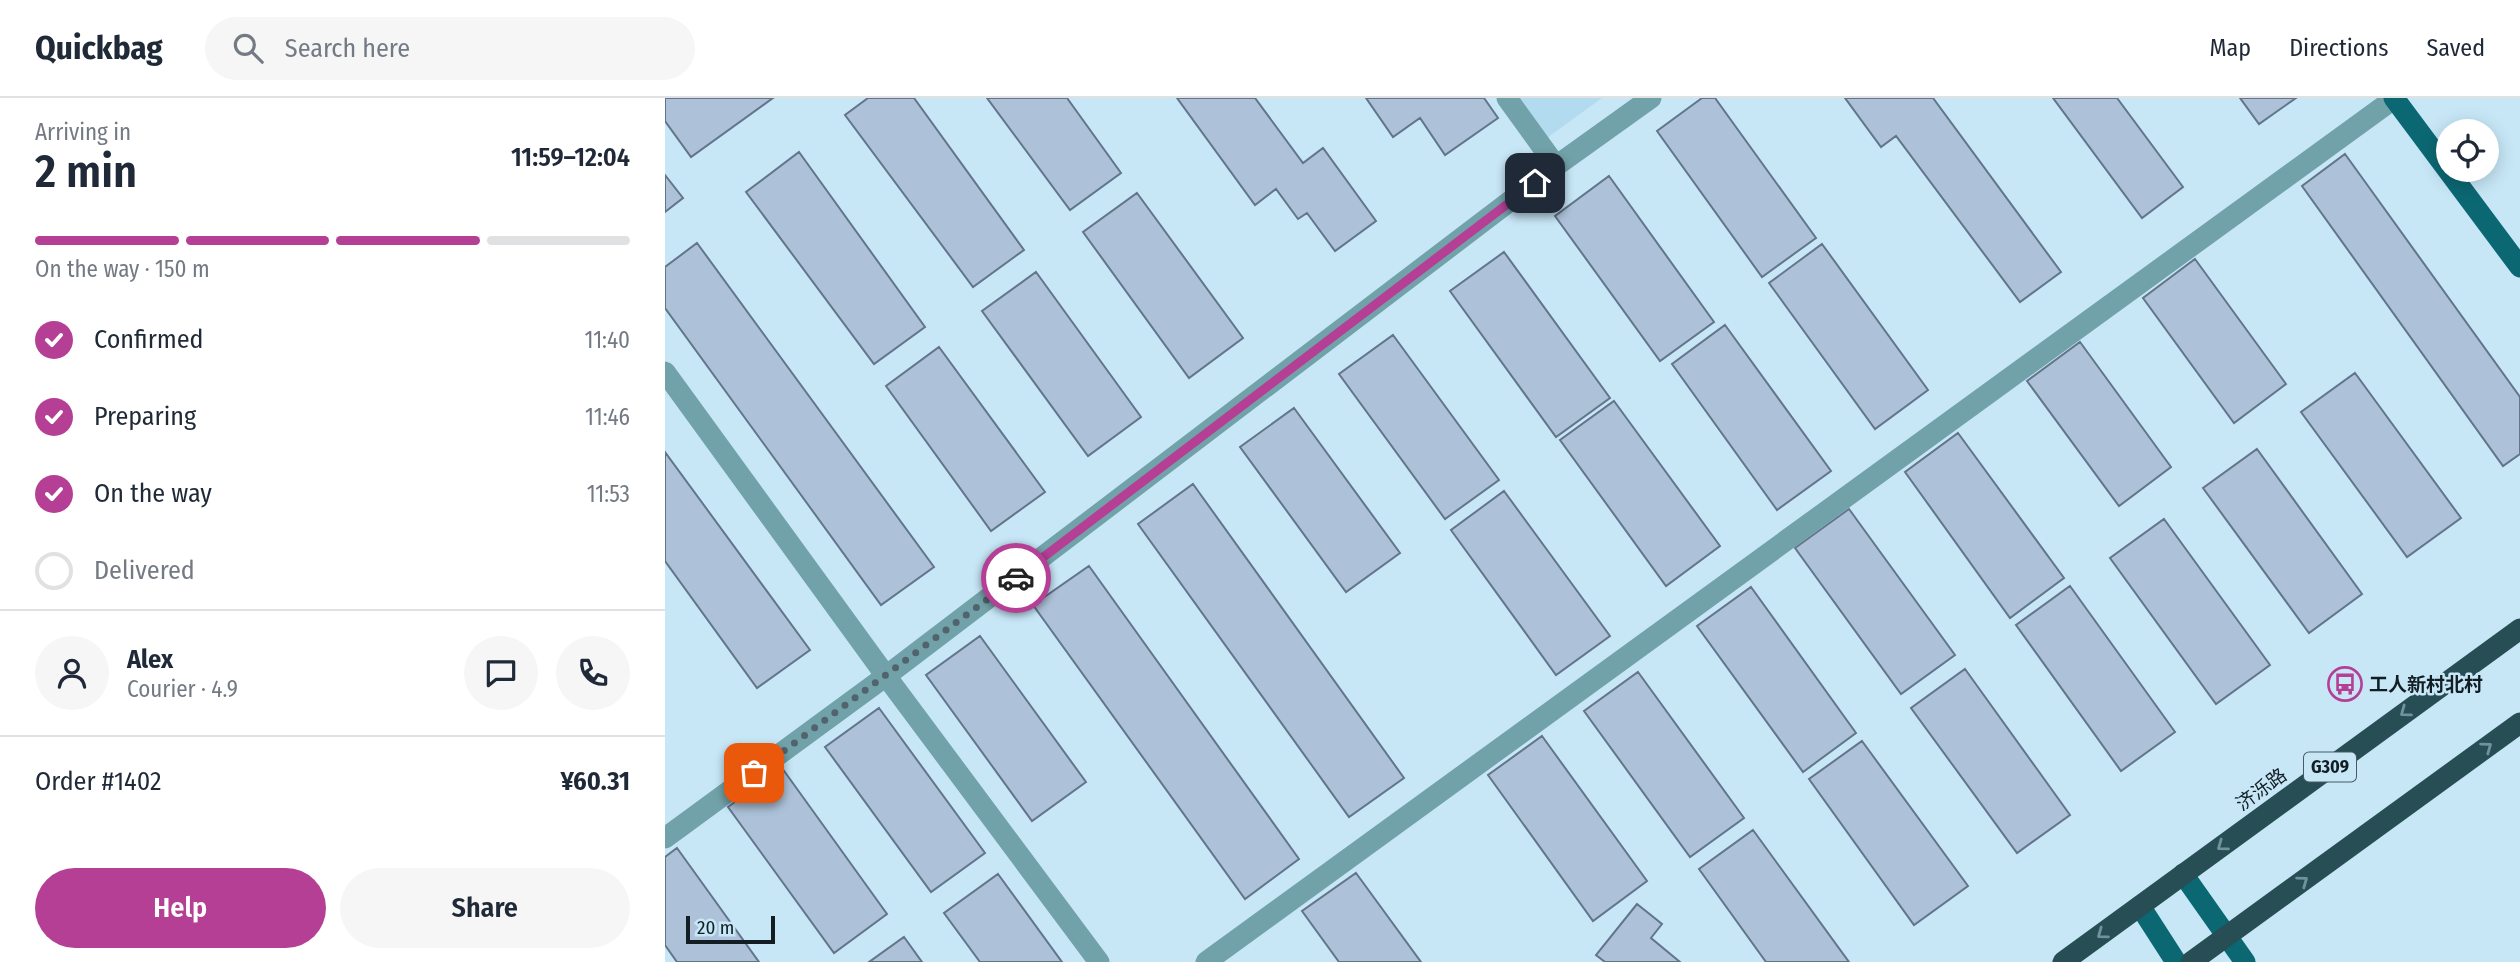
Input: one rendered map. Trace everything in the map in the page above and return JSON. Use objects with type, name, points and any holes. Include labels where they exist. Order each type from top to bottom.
[{"type":"highway","name":"济泺路","points":[[2063,962],[2520,629]]},
{"type":"highway","points":[[2191,962],[2520,723]]},
{"type":"main road","points":[[2395,98],[2520,267]]},
{"type":"main road","points":[[2183,874],[2245,962]]},
{"type":"main road","points":[[2140,906],[2176,962]]},
{"type":"street","points":[[1507,98],[1556,166]]},
{"type":"street","points":[[665,838],[886,677],[1556,166],[1651,98]]},
{"type":"street","points":[[1206,962],[2395,98]]},
{"type":"street","points":[[665,372],[886,677],[1099,962]]},
{"type":"shaded area","points":[[1517,98],[1602,98],[1547,138]]},
{"type":"building","points":[[665,98],[773,98],[691,157],[665,121]]},
{"type":"building","points":[[868,98],[914,98],[1024,250],[973,287],[845,115]]},
{"type":"building","points":[[987,98],[1067,98],[1121,173],[1070,210]]},
{"type":"building","points":[[1177,98],[1255,98],[1303,163],[1323,148],[1376,221],[1335,251],[1307,213],[1298,219],[1276,189],[1255,205]]},
{"type":"building","points":[[1366,98],[1484,98],[1498,118],[1445,155],[1420,118],[1393,137]]},
{"type":"building","points":[[1702,98],[1715,98],[1816,238],[1762,277],[1657,131]]},
{"type":"building","points":[[1845,98],[1933,98],[2061,272],[2020,302],[1896,136],[1881,147]]},
{"type":"building","points":[[2053,98],[2117,98],[2183,187],[2142,218]]},
{"type":"building","points":[[2240,98],[2296,98],[2259,124]]},
{"type":"building","points":[[799,152],[925,327],[874,364],[746,192]]},
{"type":"building","points":[[2345,154],[2520,397],[2520,454],[2503,466],[2302,186]]},
{"type":"building","points":[[665,175],[683,198],[665,212]]},
{"type":"building","points":[[1609,176],[1714,322],[1660,361],[1555,216]]},
{"type":"building","points":[[1137,193],[1243,338],[1189,378],[1083,232]]},
{"type":"building","points":[[697,243],[934,567],[881,605],[665,308],[665,267]]},
{"type":"building","points":[[1822,244],[1928,390],[1875,429],[1769,283]]},
{"type":"building","points":[[1504,252],[1610,398],[1556,437],[1450,291]]},
{"type":"building","points":[[2195,259],[2286,384],[2234,423],[2143,298]]},
{"type":"building","points":[[1036,272],[1141,417],[1088,456],[982,311]]},
{"type":"building","points":[[1725,325],[1831,471],[1777,510],[1672,364]]},
{"type":"building","points":[[1393,335],[1499,480],[1445,519],[1339,374]]},
{"type":"building","points":[[2080,342],[2171,467],[2119,506],[2027,381]]},
{"type":"building","points":[[939,347],[1045,492],[991,531],[886,386]]},
{"type":"building","points":[[2355,373],[2461,518],[2407,557],[2301,412]]},
{"type":"building","points":[[1614,401],[1720,546],[1666,586],[1560,440]]},
{"type":"building","points":[[1294,408],[1400,553],[1346,592],[1240,447]]},
{"type":"building","points":[[1958,433],[2064,578],[2010,618],[1905,472]]},
{"type":"building","points":[[2257,449],[2362,594],[2309,633],[2203,488]]},
{"type":"building","points":[[665,452],[810,650],[757,688],[665,561]]},
{"type":"building","points":[[1193,484],[1404,778],[1349,817],[1138,524]]},
{"type":"building","points":[[1504,491],[1610,636],[1556,675],[1451,530]]},
{"type":"building","points":[[1849,509],[1955,655],[1901,694],[1795,548]]},
{"type":"building","points":[[2164,519],[2270,665],[2216,704],[2110,558]]},
{"type":"building","points":[[1089,566],[1299,859],[1245,899],[1033,605]]},
{"type":"building","points":[[2070,586],[2175,732],[2121,771],[2016,625]]},
{"type":"building","points":[[1751,587],[1856,733],[1803,772],[1697,626]]},
{"type":"building","points":[[980,636],[1086,782],[1032,821],[926,675]]},
{"type":"building","points":[[1965,669],[2070,815],[2017,853],[1911,708]]},
{"type":"building","points":[[1638,672],[1744,818],[1690,857],[1584,711]]},
{"type":"building","points":[[879,708],[985,853],[931,892],[825,747]]},
{"type":"building","points":[[1542,736],[1647,881],[1593,921],[1488,775]]},
{"type":"building","points":[[1862,741],[1968,886],[1914,925],[1809,779]]},
{"type":"building","points":[[782,768],[887,914],[834,953],[728,807]]},
{"type":"building","points":[[1753,830],[1849,962],[1766,962],[1699,869]]},
{"type":"building","points":[[677,848],[759,962],[677,962],[665,945],[665,857]]},
{"type":"building","points":[[1356,873],[1421,962],[1339,962],[1302,911]]},
{"type":"building","points":[[998,874],[1062,962],[980,962],[944,913]]},
{"type":"building","points":[[1637,904],[1662,924],[1651,938],[1680,962],[1605,962],[1596,955]]},
{"type":"building","points":[[904,937],[922,962],[869,962]]},
{"type":"way so far","points":[[754,773],[1016,578]]},
{"type":"place","name":"工人新村北村","points":[[2345,684]]},
{"type":"route","points":[[1016,578],[1535,183]]}]
